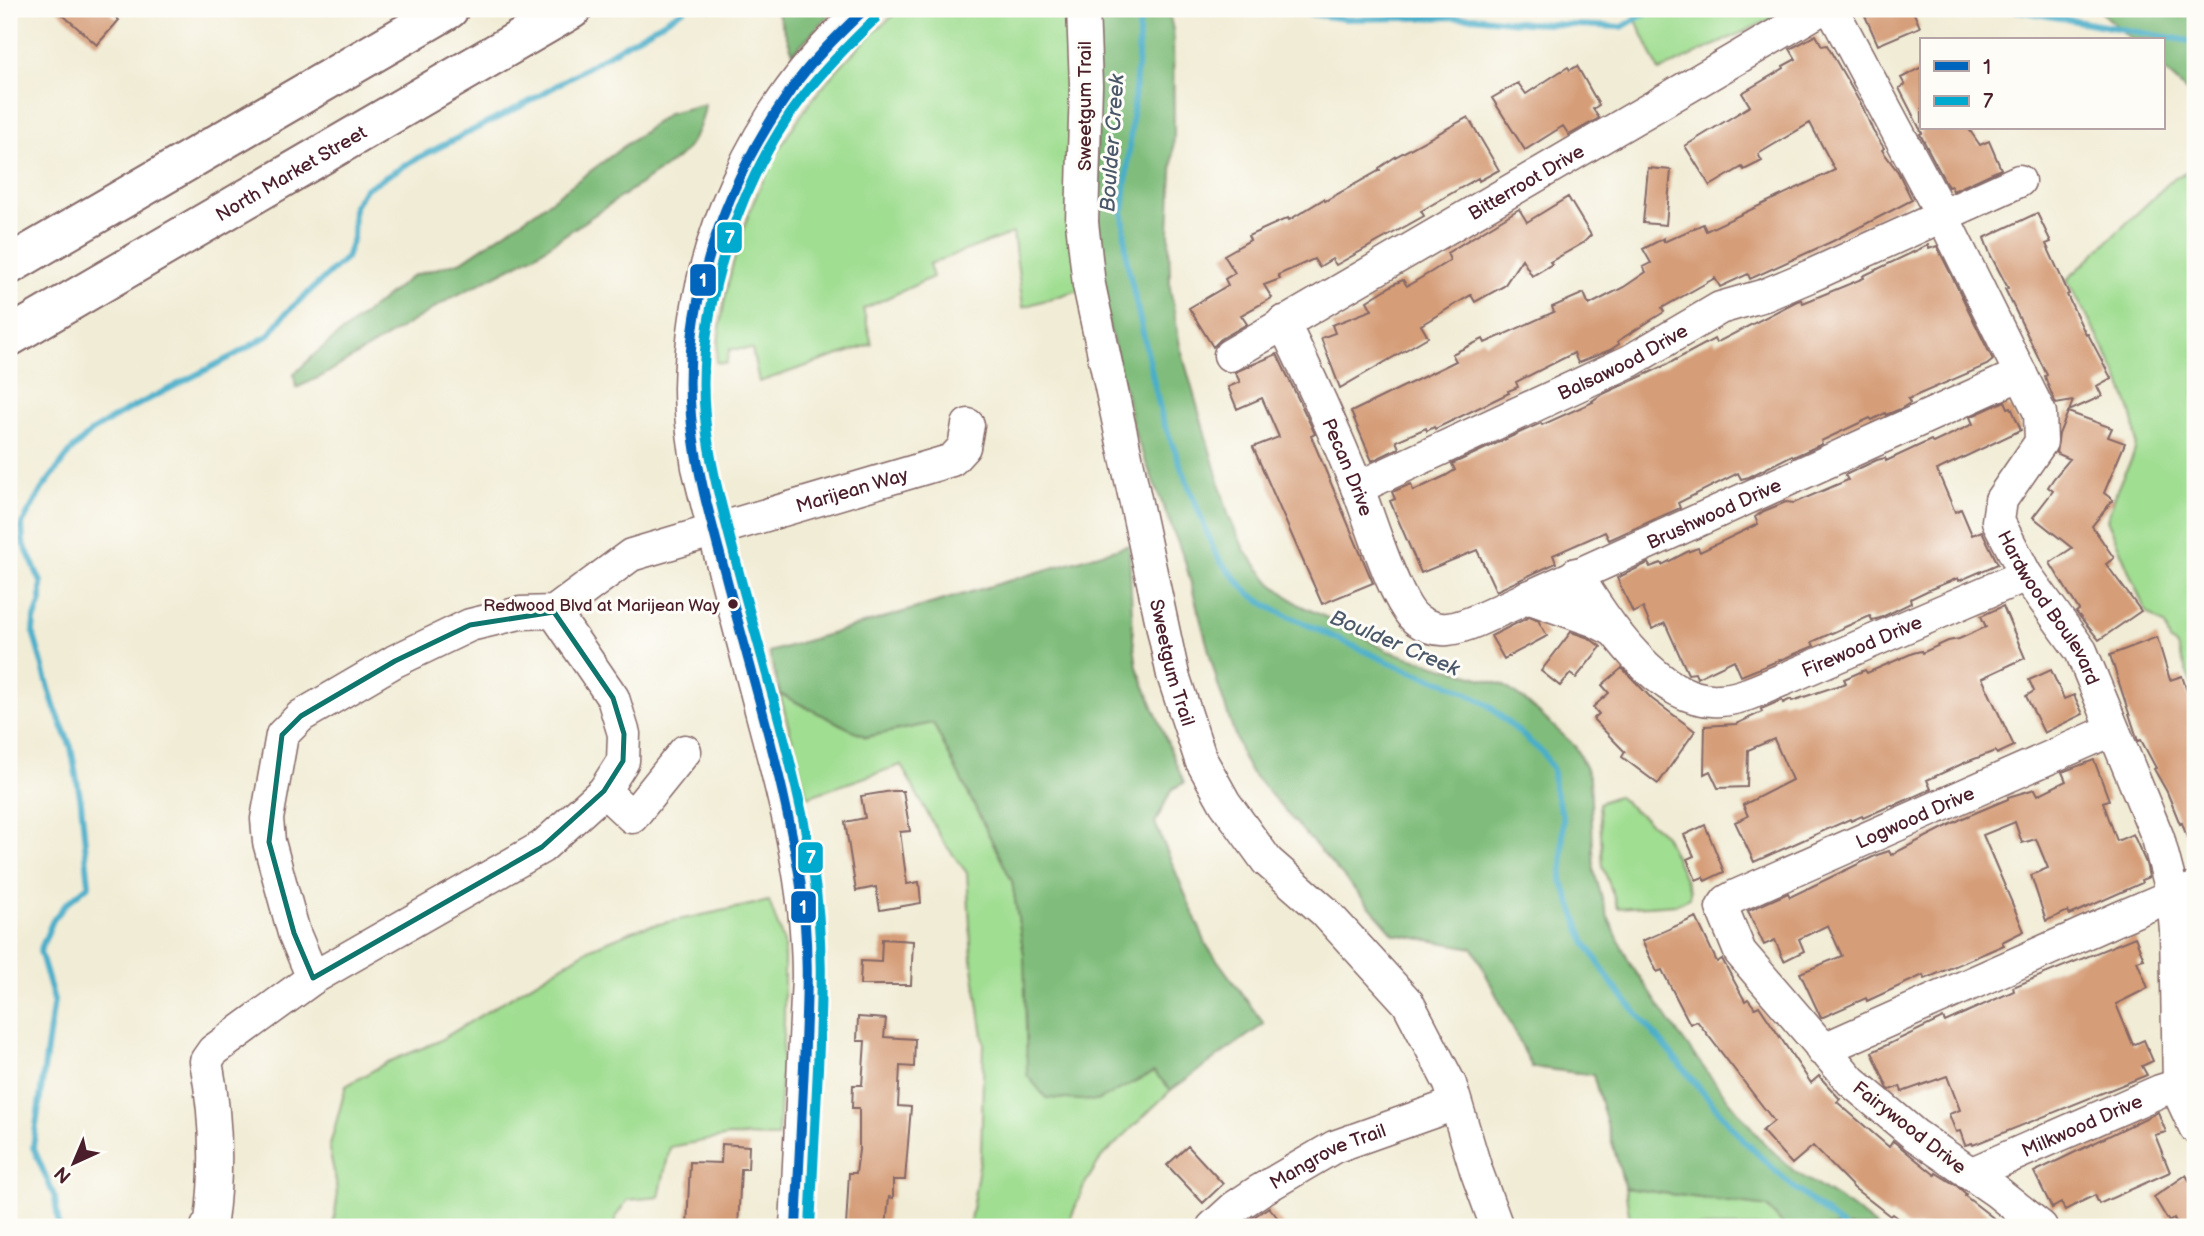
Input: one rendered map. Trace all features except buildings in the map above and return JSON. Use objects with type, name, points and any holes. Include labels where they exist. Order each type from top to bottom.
[{"type":"main road","points":[[9,265],[449,9]]},
{"type":"main road","name":"North Market Street","points":[[9,337],[572,9]]},
{"type":"street","points":[[796,1227],[808,978],[808,946],[801,878],[789,815],[698,467],[690,396],[695,329],[704,278],[731,194],[786,95],[817,55],[865,9]]},
{"type":"street","name":"Sweetgum Trail","points":[[1083,9],[1086,85],[1082,222],[1089,285],[1173,675],[1201,760],[1225,803],[1267,861],[1324,911],[1408,1003],[1450,1084],[1476,1171],[1497,1227]]},
{"type":"street","name":"Bitterroot Drive","points":[[1230,355],[1821,9]]},
{"type":"street","name":"Hardwood Boulevard","points":[[1832,9],[1942,215],[2040,413],[2041,442],[2005,493],[1998,510],[1998,521],[2026,575],[2081,651],[2158,838],[2184,892],[2178,957],[2187,1082],[2184,1105],[2195,1126]]},
{"type":"street","name":"Balsawood Drive","points":[[1357,488],[1630,361],[1720,309],[1765,295],[1810,276],[2019,181]]},
{"type":"street","name":"Pecan Drive","points":[[1283,322],[1357,488],[1402,602],[1409,612]]},
{"type":"street","name":"Brushwood Drive","points":[[1409,612],[1427,626],[1452,630],[1720,512],[2021,374]]},
{"type":"street","name":"Marijean Way","points":[[554,612],[631,555],[952,460],[964,447],[968,425]]},
{"type":"street","points":[[1576,574],[1613,631]]},
{"type":"street","name":"Firewood Drive","points":[[1613,631],[1653,673],[1678,690],[1721,700],[1741,696],[2026,575]]},
{"type":"street","points":[[1527,597],[1597,621],[1613,631]]},
{"type":"street","points":[[207,1227],[211,1221],[216,1178],[212,1092],[206,1061],[213,1051],[313,978],[542,847],[604,791],[623,761],[624,734],[613,698],[554,612],[520,613],[470,625],[395,661],[301,716],[282,734],[267,819],[269,842],[294,933],[313,978]]},
{"type":"street","name":"Logwood Drive","points":[[1722,908],[1736,896],[2112,730]]},
{"type":"street","points":[[604,791],[632,817],[685,751]]},
{"type":"street","points":[[1822,1050],[2184,892]]},
{"type":"street","name":"Fairywood Drive","points":[[1722,908],[1740,952],[1851,1081],[1885,1112],[1996,1191],[2041,1227]]},
{"type":"street","name":"Milkwood Drive","points":[[1970,1174],[2187,1082]]},
{"type":"street","name":"Mangrove Trail","points":[[1213,1227],[1251,1196],[1334,1147],[1455,1104]]},
{"type":"highlighted area","points":[[554,612],[613,698],[624,734],[623,761],[604,791],[542,847],[313,978],[294,933],[269,842],[282,735],[301,716],[395,661],[470,625]]},
{"type":"green space","points":[[776,9],[835,9],[793,53]]},
{"type":"green space","points":[[901,9],[1072,9],[1082,289],[1023,307],[1013,233],[929,264],[933,277],[863,309],[872,344],[759,382],[752,349],[730,349],[726,363],[716,362],[723,308],[734,258],[750,210],[770,166],[795,123],[825,83],[860,45]]},
{"type":"green space","points":[[1096,9],[1168,9],[1173,30],[1174,133],[1169,231],[1170,288],[1180,346],[1229,517],[1245,551],[1271,583],[1299,605],[1388,651],[1503,685],[1528,703],[1575,746],[1590,778],[1594,871],[1607,915],[1629,962],[1679,1035],[1764,1143],[1794,1171],[1877,1227],[1785,1227],[1767,1207],[1625,1188],[1593,1075],[1532,1067],[1473,948],[1394,934],[1249,770],[1218,685],[1185,561],[1136,437],[1098,280]]},
{"type":"green space","points":[[1631,9],[1793,9],[1659,71]]},
{"type":"green space","points":[[2098,9],[2195,9],[2195,99],[2166,72],[2166,38],[2130,38]]},
{"type":"green space","points":[[705,104],[695,136],[686,150],[674,161],[535,255],[451,298],[322,376],[296,388],[294,374],[412,276],[462,261],[538,210],[669,113]]},
{"type":"green space","points":[[2195,170],[2195,694],[2177,647],[2170,641],[2165,625],[2146,612],[2107,519],[2134,453],[2135,432],[2131,411],[2112,363],[2067,280],[2175,177]]},
{"type":"green space","points":[[1129,545],[1137,667],[1184,783],[1172,789],[1155,823],[1207,946],[1264,1024],[1171,1090],[1154,1072],[1097,1101],[1046,1098],[1027,1075],[1024,955],[1012,881],[933,723],[866,737],[780,694],[769,652]]},
{"type":"green space","points":[[780,694],[866,737],[933,723],[1012,881],[1024,955],[1097,1101],[1154,1071],[1171,1090],[1101,1158],[1085,1184],[1067,1227],[969,1227],[981,1154],[984,1043],[972,961],[967,873],[942,840],[901,765],[807,797]]},
{"type":"green space","points":[[1617,796],[1665,835],[1690,890],[1690,897],[1677,904],[1618,908],[1603,867],[1599,803]]},
{"type":"green space","points":[[769,901],[784,943],[784,1018],[778,1137],[729,1136],[670,1147],[659,1197],[628,1200],[616,1216],[616,1227],[333,1227],[337,1200],[329,1149],[346,1086],[388,1062],[437,1042],[591,948],[640,928]]},
{"type":"green space","points":[[1625,1188],[1767,1207],[1785,1227],[1631,1227]]},
{"type":"waterway","points":[[59,1227],[55,1198],[33,1147],[54,1000],[40,951],[53,920],[66,904],[89,885],[81,802],[71,747],[54,706],[33,632],[41,601],[41,582],[23,542],[22,524],[42,489],[71,451],[91,432],[269,335],[285,314],[346,258],[353,238],[354,206],[365,189],[416,159],[527,103],[685,9]]},
{"type":"waterway","name":"Boulder Creek","points":[[1140,9],[1123,213],[1127,262],[1162,418],[1214,550],[1221,562],[1250,594],[1273,609],[1397,666],[1456,687],[1488,705],[1544,754],[1553,770],[1554,788],[1563,817],[1562,880],[1585,942],[1613,985],[1744,1141],[1791,1185],[1843,1227]]},
{"type":"waterway","points":[[1275,9],[1346,19],[1473,17],[1527,23],[1622,27],[1653,9]]},
{"type":"waterway","points":[[2009,9],[2195,42]]},
{"type":"transit line","name":"1","points":[[796,1227],[807,994],[802,897],[792,835],[775,760],[700,476],[691,416],[690,373],[693,330],[701,287],[728,204],[747,164],[799,79],[865,9]]},
{"type":"transit line","name":"7","points":[[810,1227],[821,993],[820,944],[813,870],[789,758],[715,476],[707,437],[704,376],[707,333],[726,247],[760,165],[805,94],[838,55],[875,19]]},
{"type":"place","name":"Redwood Blvd at Marijean Way","points":[[733,604]]}]
